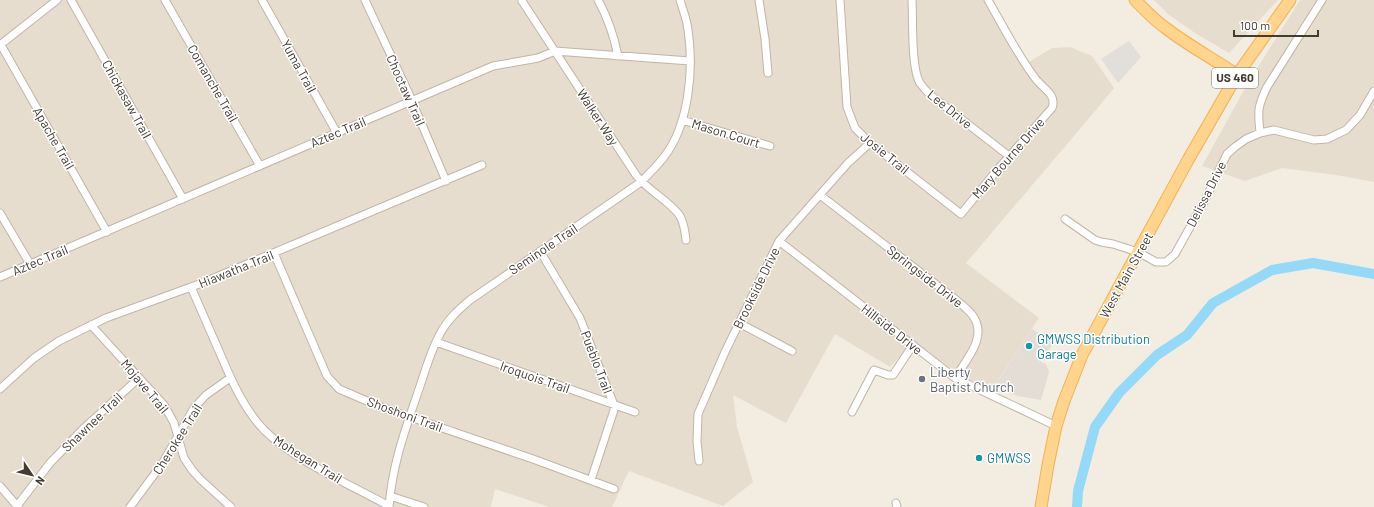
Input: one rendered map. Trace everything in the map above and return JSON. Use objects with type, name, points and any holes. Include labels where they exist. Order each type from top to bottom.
[{"type":"main road","points":[[1135,0],[1166,29],[1193,48],[1237,75]]},
{"type":"main road","name":"US 460","points":[[1237,75],[1290,0]]},
{"type":"main road","name":"West Main Street","points":[[1041,507],[1056,426],[1082,355],[1237,75]]},
{"type":"street","points":[[0,45],[57,0]]},
{"type":"street","name":"Chickasaw Trail","points":[[71,0],[183,199]]},
{"type":"street","name":"Comanche Trail","points":[[165,0],[260,166]]},
{"type":"street","name":"Yuma Trail","points":[[262,0],[337,133]]},
{"type":"street","name":"Choctaw Trail","points":[[365,0],[412,101],[446,181]]},
{"type":"street","points":[[598,0],[607,16],[618,56]]},
{"type":"street","name":"Seminole Trail","points":[[389,506],[396,461],[436,342],[447,323],[460,308],[470,300],[641,182],[664,156],[677,134],[682,120],[688,87],[690,61],[688,28],[680,0]]},
{"type":"street","points":[[759,0],[768,73]]},
{"type":"street","name":"Josie Trail","points":[[840,0],[847,107],[855,128],[870,143],[961,214]]},
{"type":"street","name":"Lee Drive","points":[[912,0],[915,66],[919,82],[927,92],[1009,156]]},
{"type":"street","name":"Mary Bourne Drive","points":[[961,214],[971,200],[1052,108],[1054,103],[1052,97],[1025,65],[988,0]]},
{"type":"street","points":[[1260,133],[1258,110],[1267,87],[1322,0]]},
{"type":"street","name":"Walker Way","points":[[522,1],[641,182],[677,213],[684,224],[686,240]]},
{"type":"street","name":"Apache Trail","points":[[0,45],[107,232]]},
{"type":"street","name":"Aztec Trail","points":[[0,277],[493,66],[538,58],[555,51],[690,61]]},
{"type":"street","name":"Delissa Drive","points":[[1138,252],[1156,262],[1166,262],[1175,254],[1204,202],[1227,154],[1246,139],[1260,133],[1274,130],[1314,140],[1327,139],[1346,130],[1360,115],[1374,91]]},
{"type":"street","name":"Mason Court","points":[[682,120],[770,146]]},
{"type":"street","name":"Brookside Drive","points":[[699,461],[697,441],[698,414],[739,323],[779,241],[848,163],[870,143]]},
{"type":"street","name":"Hiawatha Trail","points":[[0,389],[34,358],[59,341],[106,318],[191,287],[482,165]]},
{"type":"street","name":"Springside Drive","points":[[820,194],[955,299],[973,315],[979,327],[979,336],[955,378]]},
{"type":"street","points":[[0,213],[30,264]]},
{"type":"street","points":[[1065,219],[1095,240],[1114,244],[1138,252]]},
{"type":"street","name":"Hillside Drive","points":[[779,241],[955,378],[1056,426]]},
{"type":"street","name":"Pueblo Trail","points":[[540,252],[580,318],[614,405],[614,410],[591,480]]},
{"type":"street","name":"Shoshoni Trail","points":[[274,253],[327,376],[339,389],[381,407],[614,488]]},
{"type":"street","name":"Mohegan Trail","points":[[191,287],[235,389],[251,414],[264,430],[284,446],[312,464],[389,506]]},
{"type":"street","points":[[739,323],[792,351]]},
{"type":"street","name":"Mojave Trail","points":[[92,325],[164,404],[174,423],[184,458],[200,480],[231,507]]},
{"type":"street","name":"Iroquois Trail","points":[[436,342],[635,412]]},
{"type":"street","points":[[852,412],[874,370],[888,376],[893,375],[912,345]]},
{"type":"street","name":"Shawnee Trail","points":[[17,507],[50,463],[84,428],[139,378]]},
{"type":"street","name":"Cherokee Trail","points":[[130,507],[162,464],[194,408],[199,402],[230,378]]},
{"type":"street","points":[[0,486],[17,507]]},
{"type":"street","points":[[390,496],[424,507]]},
{"type":"shaded area","points":[[0,0],[984,0],[1022,66],[1052,48],[1070,47],[1092,56],[1114,88],[966,263],[1039,318],[993,388],[964,378],[913,342],[890,367],[835,334],[786,423],[733,395],[737,427],[753,482],[723,506],[629,471],[612,507],[549,507],[495,489],[491,507],[0,507]]},
{"type":"shaded area","points":[[1154,0],[1278,0],[1229,53],[1195,33],[1169,15]]},
{"type":"shaded area","points":[[1300,0],[1374,0],[1374,182],[1336,175],[1282,168],[1245,181],[1202,166],[1248,83]]},
{"type":"shaded area","points":[[1129,41],[1141,57],[1118,83],[1101,59]]},
{"type":"shaded area","points":[[1032,329],[1054,342],[1041,362],[1046,364],[1049,372],[1041,400],[1008,393],[996,384]]},
{"type":"waterway","points":[[1077,507],[1078,491],[1095,427],[1119,393],[1157,355],[1187,335],[1213,303],[1272,270],[1313,263],[1374,274]]},
{"type":"place","name":"GMWSS Distribution Garage","points":[[1029,346]]},
{"type":"place","name":"Liberty Baptist Church","points":[[922,379]]},
{"type":"place","name":"GMWSS","points":[[979,458]]}]
